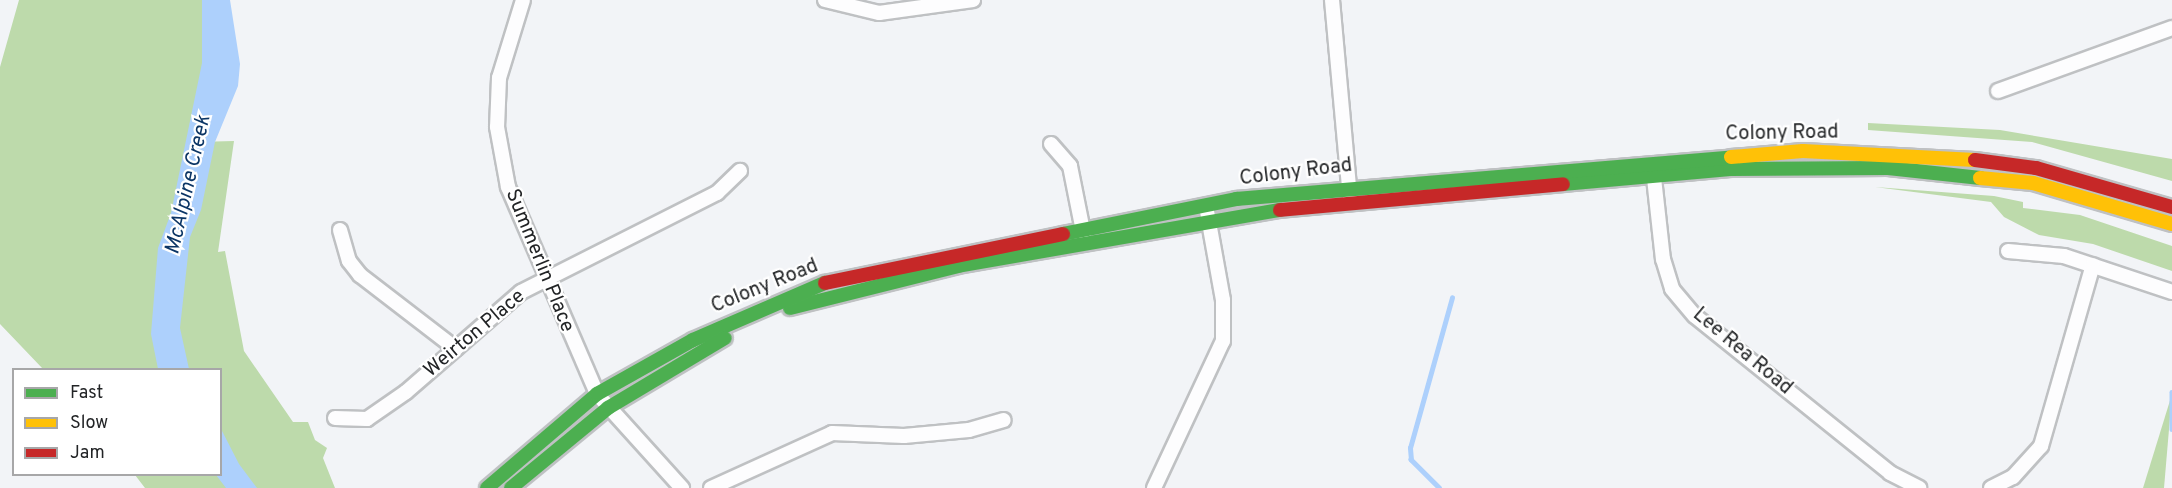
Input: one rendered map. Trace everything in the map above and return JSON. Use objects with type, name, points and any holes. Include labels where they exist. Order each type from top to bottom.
[{"type":"main road","name":"Colony Road","points":[[511,488],[608,408],[734,333],[807,301],[1086,244],[1208,213],[1348,186],[1653,161],[1803,152],[1948,157],[2036,168],[2172,207]]},
{"type":"main road","points":[[1947,175],[1948,157]]},
{"type":"main road","name":"Colony Road","points":[[487,488],[597,394],[693,340],[810,286],[1083,228],[1208,213],[1800,166],[2033,183],[2172,224]]},
{"type":"street","name":"Summerlin Place","points":[[523,0],[504,49],[497,127],[508,187],[597,394],[682,488]]},
{"type":"street","points":[[825,0],[879,14],[973,0]]},
{"type":"street","points":[[1332,0],[1350,202]]},
{"type":"street","points":[[1998,91],[2172,28]]},
{"type":"street","points":[[1051,144],[1070,166],[1086,244]]},
{"type":"street","name":"Lee Rea Road","points":[[1653,161],[1663,259],[1672,289],[1695,316],[1890,473],[1919,488]]},
{"type":"street","name":"Weirton Place","points":[[335,418],[368,419],[521,292],[547,281],[717,193],[740,171]]},
{"type":"street","points":[[1154,488],[1223,341],[1226,325],[1208,213]]},
{"type":"street","points":[[340,230],[349,261],[360,275],[456,348]]},
{"type":"street","points":[[2008,251],[2093,265],[2172,292]]},
{"type":"street","points":[[1991,488],[2013,477],[2041,446],[2093,265]]},
{"type":"street","points":[[711,488],[832,433],[904,436],[969,430],[1004,420]]},
{"type":"green space","points":[[19,0],[209,0],[196,142],[234,141],[218,252],[225,251],[244,351],[293,422],[308,422],[315,440],[327,448],[323,458],[335,488],[145,488],[136,476],[222,476],[222,368],[42,368],[0,324],[0,67]]},
{"type":"green space","points":[[1868,123],[2000,130],[2172,159],[2172,181],[2032,142],[1868,130]]},
{"type":"green space","points":[[1875,187],[1994,196],[2023,202],[2023,208],[2080,215],[2172,246],[2172,271],[2093,244],[2039,235],[2004,217],[1991,202]]},
{"type":"green space","points":[[2172,394],[2164,488],[2143,488]]},
{"type":"water","name":"McAlpine Creek","points":[[202,0],[230,0],[240,64],[238,86],[215,142],[201,210],[190,237],[180,328],[189,368],[158,368],[151,334],[158,248],[171,213],[202,63]]},
{"type":"water","points":[[222,431],[239,464],[257,488],[226,488],[217,476],[222,476]]},
{"type":"waterway","points":[[1439,488],[1411,460],[1410,448],[1452,298]]},
{"type":"waterway","points":[[2172,392],[2172,429]]},
{"type":"traffic: fast","points":[[1063,234],[1236,199],[1731,157]]},
{"type":"traffic: fast","points":[[1563,184],[1730,169],[1888,168],[1980,178]]},
{"type":"traffic: fast","points":[[790,308],[958,266],[1280,210]]},
{"type":"traffic: fast","points":[[487,488],[597,394],[693,340],[825,283]]},
{"type":"traffic: fast","points":[[511,488],[608,408],[725,338]]},
{"type":"traffic: slow","points":[[1731,157],[1803,151],[1975,160]]},
{"type":"traffic: slow","points":[[1980,178],[2033,183],[2172,224]]},
{"type":"traffic: jam","points":[[1975,160],[2036,168],[2172,207]]},
{"type":"traffic: jam","points":[[1280,210],[1563,184]]},
{"type":"traffic: jam","points":[[825,283],[1063,234]]}]
